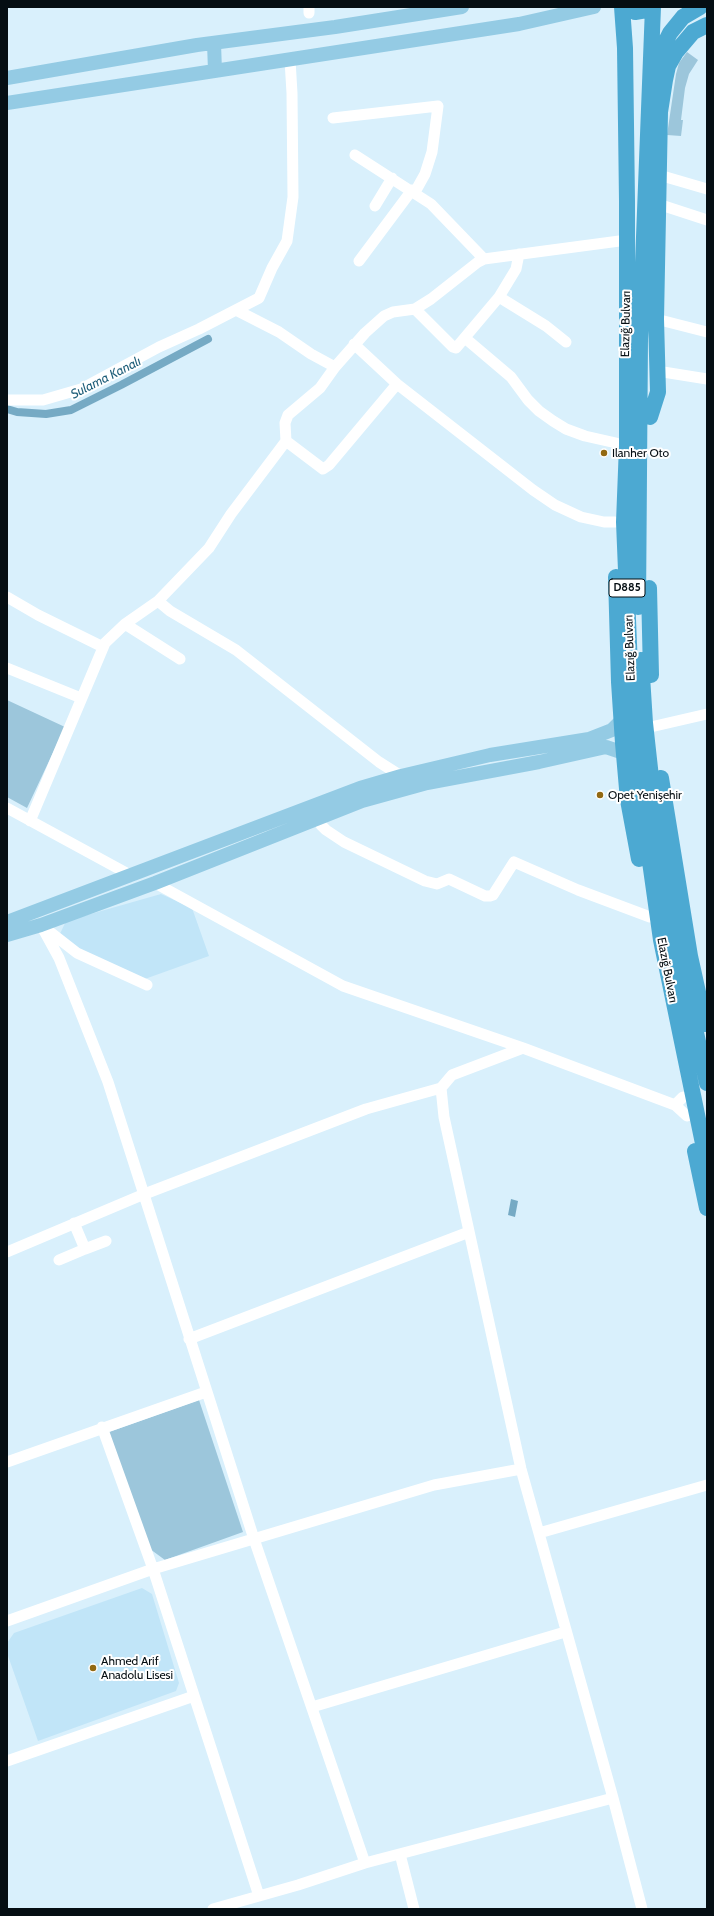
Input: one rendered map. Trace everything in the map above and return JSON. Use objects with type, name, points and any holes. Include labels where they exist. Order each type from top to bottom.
[{"type":"highway","name":"Elazığ Bulvarı","points":[[622,7],[625,48],[627,240],[633,342],[638,628],[644,723],[658,841],[679,955],[707,1083]]},
{"type":"highway","points":[[627,7],[635,12],[655,8]]},
{"type":"highway","points":[[649,102],[664,45],[670,33],[683,17],[700,7]]},
{"type":"highway","name":"Elazığ Bulvarı","points":[[655,8],[633,342],[624,522],[633,741],[660,940],[707,1163]]},
{"type":"highway","points":[[650,417],[658,392],[656,319],[660,112],[668,66],[684,41],[693,32],[707,25]]},
{"type":"highway","points":[[633,342],[650,375],[649,646],[655,726],[670,840],[690,956],[707,1036]]},
{"type":"highway","points":[[633,342],[617,396],[615,522],[621,721],[628,800],[650,917],[679,1101],[687,1116],[707,1208]]},
{"type":"main road","points":[[7,78],[214,43],[462,7]]},
{"type":"main road","points":[[7,103],[519,24],[594,7]]},
{"type":"main road","points":[[214,43],[214,71]]},
{"type":"main road","points":[[7,922],[132,876],[360,788],[401,776],[490,755],[589,739],[612,730],[621,721]]},
{"type":"main road","points":[[7,935],[41,925],[155,883],[362,802],[427,783],[539,762],[606,747],[624,753]]},
{"type":"street","points":[[7,400],[43,400],[81,389],[159,347],[199,330],[259,298],[272,268],[287,241],[293,190],[292,93],[290,60]]},
{"type":"street","points":[[333,118],[438,106],[432,152],[425,174],[414,191],[359,261]]},
{"type":"street","points":[[355,155],[414,191],[431,204],[484,259]]},
{"type":"street","points":[[659,175],[707,189]]},
{"type":"street","points":[[375,206],[392,178]]},
{"type":"street","points":[[658,204],[707,220]]},
{"type":"street","points":[[30,821],[103,647],[125,624],[158,601],[209,548],[231,514],[286,441],[285,423],[288,415],[320,388],[335,366],[354,344],[384,316],[393,312],[415,309],[431,299],[472,266],[484,259],[627,240]]},
{"type":"street","points":[[415,309],[452,347],[456,348],[499,297],[516,269],[519,254]]},
{"type":"street","points":[[499,297],[546,326],[566,342]]},
{"type":"street","points":[[236,310],[279,332],[311,354],[335,366]]},
{"type":"street","points":[[656,319],[707,332]]},
{"type":"street","points":[[465,338],[511,377],[528,400],[539,411],[553,421],[566,429],[585,436],[616,443]]},
{"type":"street","points":[[354,344],[397,384],[533,490],[550,501],[581,516],[604,522],[615,522]]},
{"type":"street","points":[[657,371],[707,379]]},
{"type":"street","points":[[286,441],[323,469],[330,465],[397,384]]},
{"type":"street","points":[[7,597],[38,615],[103,647]]},
{"type":"street","points":[[158,601],[170,611],[236,650],[379,762],[401,776]]},
{"type":"street","points":[[125,624],[180,659]]},
{"type":"street","points":[[7,668],[81,698]]},
{"type":"street","points":[[655,726],[707,714]]},
{"type":"street","points":[[7,808],[132,876]]},
{"type":"street","points":[[318,819],[326,830],[344,842],[425,881],[437,884],[449,878],[485,896],[490,896],[514,862],[578,890],[650,917]]},
{"type":"street","points":[[155,883],[343,986],[679,1101]]},
{"type":"street","points":[[41,925],[77,953],[147,985]]},
{"type":"street","points":[[41,925],[59,958],[108,1082],[142,1195],[254,1539],[365,1863]]},
{"type":"street","points":[[7,1252],[142,1195],[366,1109],[441,1088],[452,1075],[523,1048]]},
{"type":"street","points":[[441,1088],[444,1117],[521,1469],[565,1632],[613,1798],[642,1909]]},
{"type":"street","points":[[74,1223],[85,1249]]},
{"type":"street","points":[[189,1339],[469,1232]]},
{"type":"street","points":[[59,1260],[106,1241]]},
{"type":"street","points":[[7,1462],[102,1427],[206,1392]]},
{"type":"street","points":[[102,1427],[153,1569],[259,1896]]},
{"type":"street","points":[[7,1621],[153,1569],[434,1485],[521,1469]]},
{"type":"street","points":[[539,1533],[707,1485]]},
{"type":"street","points":[[312,1707],[565,1632]]},
{"type":"street","points":[[7,1761],[194,1696]]},
{"type":"street","points":[[214,1909],[365,1863],[613,1798]]},
{"type":"street","points":[[400,1854],[414,1909]]},
{"type":"shaded area","points":[[687,52],[698,60],[689,74],[685,88],[681,120],[683,120],[681,136],[667,135],[676,74],[679,63]]},
{"type":"shaded area","points":[[7,700],[65,727],[27,808],[7,797]]},
{"type":"shaded area","points":[[161,894],[192,908],[209,956],[142,980],[58,938],[66,921]]},
{"type":"shaded area","points":[[511,1199],[518,1201],[515,1217],[508,1215]]},
{"type":"shaded area","points":[[199,1400],[243,1532],[165,1560],[150,1549],[109,1432]]},
{"type":"shaded area","name":"Ahmed Arif Anadolu Lisesi","points":[[142,1588],[152,1594],[179,1683],[176,1691],[38,1741],[7,1653],[7,1643],[14,1633]]},
{"type":"waterway","name":"Sulama Kanalı","points":[[7,409],[17,412],[46,414],[71,410],[208,339]]},
{"type":"place","name":"Ilanher Oto","points":[[604,453]]},
{"type":"place","name":"Opet Yenişehir","points":[[600,795]]},
{"type":"place","name":"Ahmed Arif Anadolu Lisesi","points":[[93,1668]]}]
